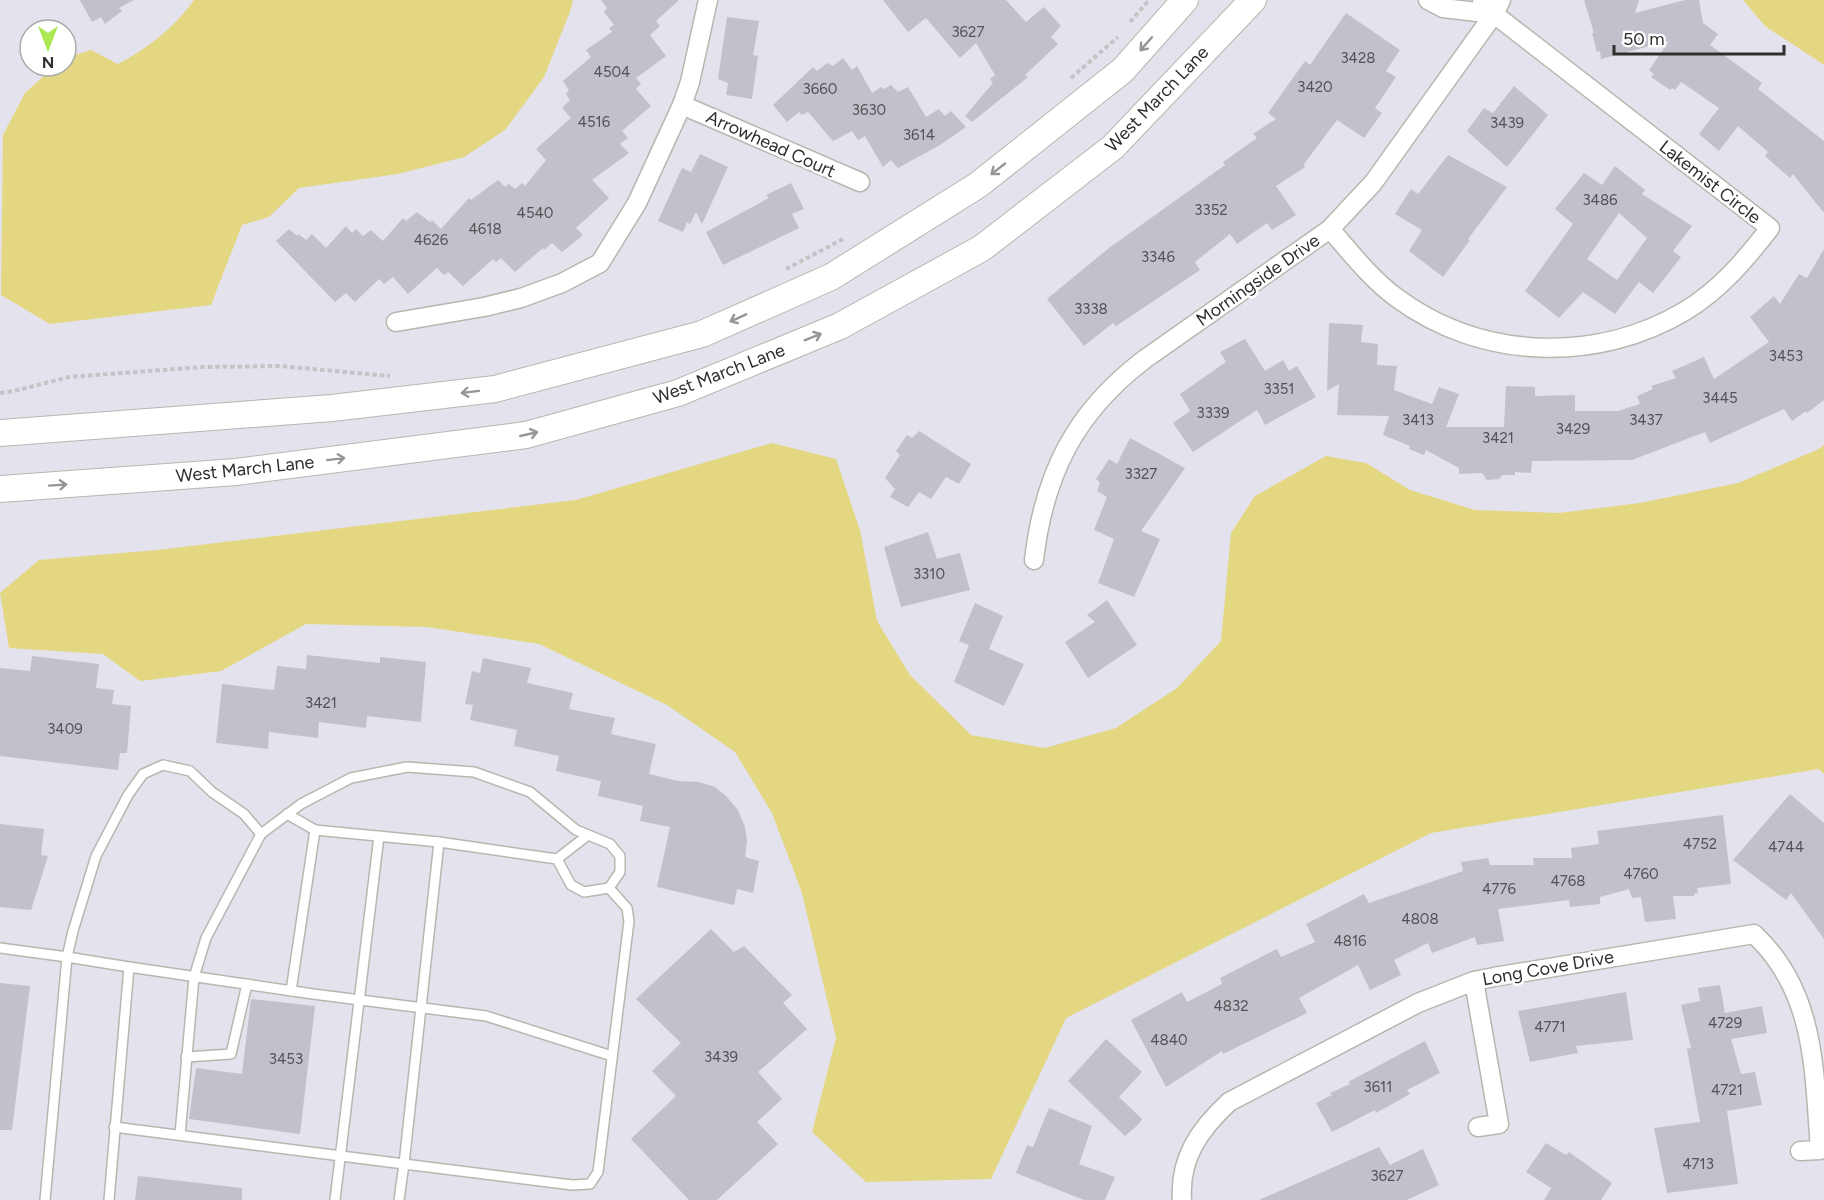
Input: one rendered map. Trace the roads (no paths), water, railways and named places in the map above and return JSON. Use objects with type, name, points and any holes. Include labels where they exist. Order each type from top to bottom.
[{"type":"main road","points":[[0,432],[332,408],[495,388],[702,334],[831,277],[978,185],[1123,70],[1185,0]]},
{"type":"main road","name":"West March Lane","points":[[0,489],[236,472],[525,435],[678,393],[840,326],[982,248],[1113,147],[1253,0]]},
{"type":"street","points":[[396,322],[484,307],[521,298],[562,283],[600,263],[637,203],[682,105],[690,82],[708,0]]},
{"type":"street","points":[[1428,0],[1443,8],[1492,5]]},
{"type":"street","name":"Lakemist Circle","points":[[1330,229],[1372,276],[1396,297],[1424,316],[1457,332],[1493,342],[1529,348],[1569,348],[1609,342],[1647,330],[1686,310],[1719,285],[1746,259],[1770,228],[1492,5]]},
{"type":"street","name":"Morningside Drive","points":[[1034,560],[1038,527],[1048,489],[1061,456],[1080,424],[1103,396],[1145,358],[1330,229],[1373,183],[1492,5]]},
{"type":"street","name":"Arrowhead Court","points":[[682,105],[860,182]]},
{"type":"street","name":"Long Cove Drive","points":[[1182,1200],[1181,1190],[1186,1164],[1194,1143],[1208,1122],[1229,1102],[1418,1003],[1474,981],[1754,934],[1762,941],[1781,968],[1795,993],[1806,1020],[1813,1051],[1820,1150],[1800,1151]]},
{"type":"street","points":[[1474,981],[1499,1124],[1478,1127]]},
{"type":"lane","points":[[45,1200],[67,957],[96,856],[128,795],[143,774],[163,765],[190,771],[212,792],[244,814],[261,834]]},
{"type":"lane","points":[[180,1135],[194,977],[206,938],[261,834],[301,804],[351,778],[407,767],[474,772],[530,792],[576,830],[610,844],[620,856],[620,872],[609,888],[584,892],[571,885],[557,860]]},
{"type":"lane","points":[[288,814],[315,830],[440,842],[557,860],[588,835]]},
{"type":"lane","points":[[291,991],[315,830]]},
{"type":"lane","points":[[334,1200],[379,836]]},
{"type":"lane","points":[[399,1200],[440,842]]},
{"type":"lane","points":[[114,1127],[572,1185],[590,1184],[598,1172],[629,921],[627,908],[609,888]]},
{"type":"lane","points":[[0,948],[291,991],[486,1016],[612,1056]]},
{"type":"lane","points":[[109,1200],[129,968]]},
{"type":"lane","points":[[186,1057],[231,1054],[247,984]]}]
